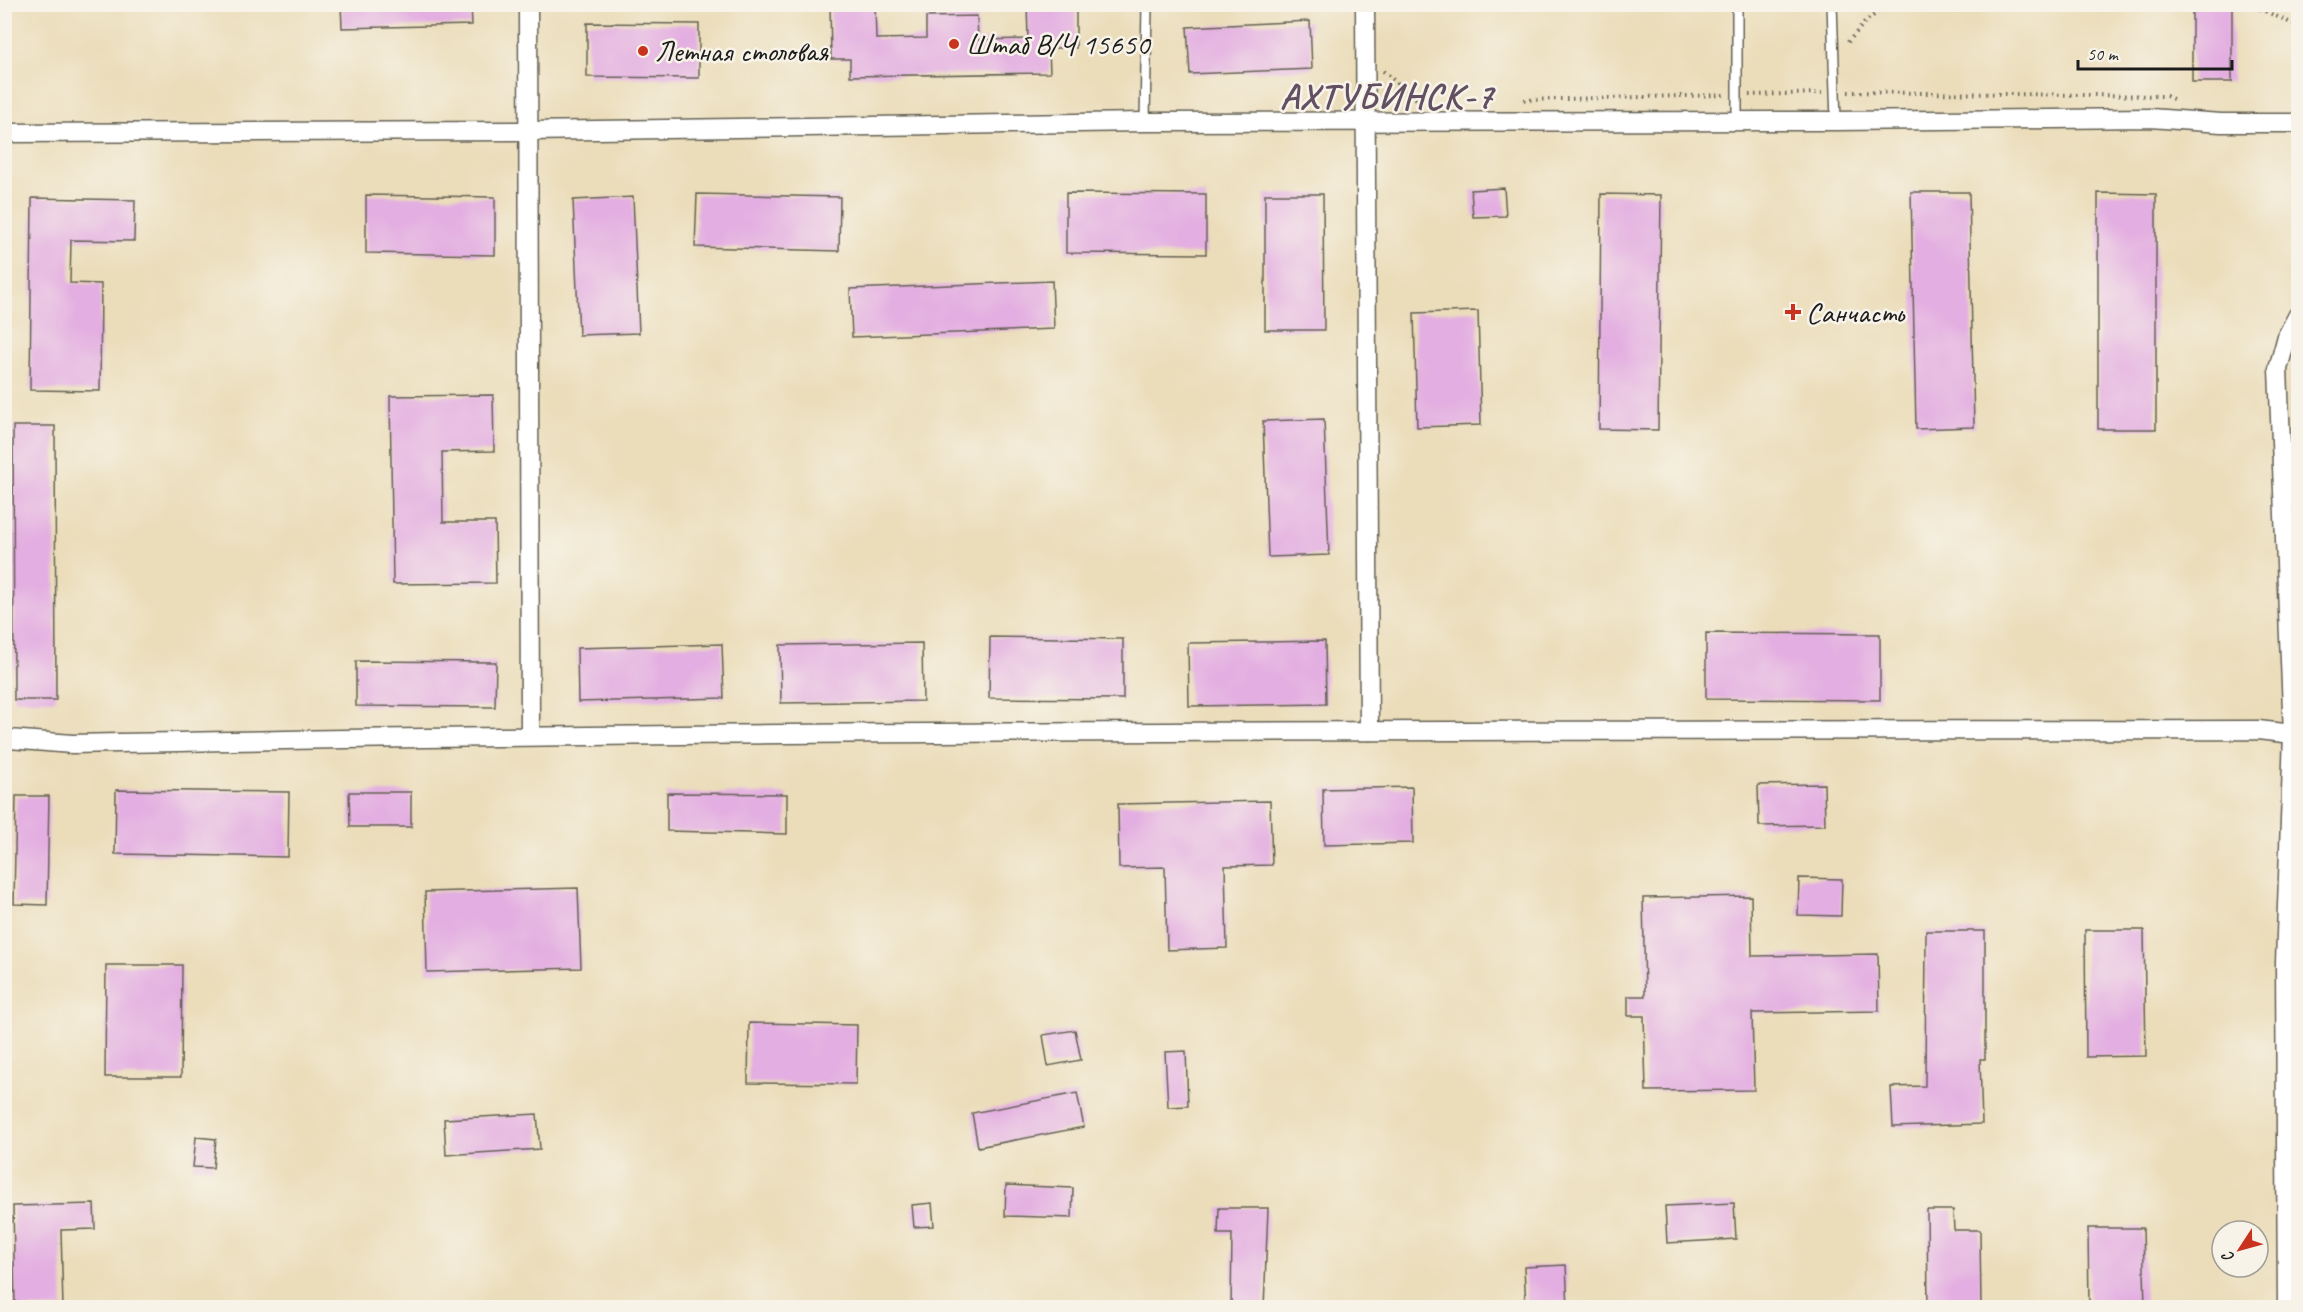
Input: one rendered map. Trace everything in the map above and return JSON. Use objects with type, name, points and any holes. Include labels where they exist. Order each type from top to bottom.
[{"type":"street","points":[[528,4],[530,735]]},
{"type":"street","points":[[1365,4],[1369,731]]},
{"type":"street","points":[[4,133],[528,131],[1365,121],[2150,118],[2221,123],[2298,123]]},
{"type":"street","points":[[2287,1308],[2284,1116],[2285,963],[2293,734],[2278,369],[2287,336],[2298,316]]},
{"type":"street","points":[[4,735],[9,739],[72,744],[530,735],[1369,731],[2258,730],[2293,734]]},
{"type":"lane","points":[[1145,122],[1147,4]]},
{"type":"lane","points":[[1737,4],[1737,121]]},
{"type":"lane","points":[[1832,4],[1836,121]]},
{"type":"path","points":[[1834,58],[1866,21],[1889,4]]},
{"type":"path","points":[[2249,4],[2298,26]]},
{"type":"path","points":[[1383,60],[1383,71],[1420,103],[1431,103]]},
{"type":"path","points":[[1513,100],[1835,93],[2166,96],[2176,101]]},
{"type":"building","points":[[341,4],[471,4],[472,25],[342,28]]},
{"type":"building","name":"Штаб В/Ч 15650","points":[[830,4],[875,4],[876,39],[926,38],[926,17],[977,16],[978,40],[1028,39],[1027,4],[1076,4],[1076,48],[1049,48],[1050,73],[850,76],[850,59],[831,59]]},
{"type":"building","points":[[2192,4],[2232,4],[2232,82],[2192,82]]},
{"type":"building","points":[[1310,21],[1312,69],[1190,74],[1187,27]]},
{"type":"building","name":"Летная столовая","points":[[587,23],[699,24],[699,78],[587,77]]},
{"type":"building","points":[[1504,188],[1506,216],[1473,217],[1471,190]]},
{"type":"building","points":[[1911,192],[1969,192],[1974,427],[1916,429]]},
{"type":"building","points":[[1066,193],[1206,194],[1206,254],[1066,253]]},
{"type":"building","points":[[2098,193],[2156,194],[2156,429],[2098,429]]},
{"type":"building","points":[[697,194],[840,197],[839,251],[695,247]]},
{"type":"building","points":[[1265,194],[1323,194],[1324,330],[1265,330]]},
{"type":"building","points":[[1601,194],[1661,195],[1658,430],[1599,429]]},
{"type":"building","points":[[366,195],[495,197],[495,255],[366,253]]},
{"type":"building","points":[[633,197],[639,333],[579,335],[573,200]]},
{"type":"building","points":[[32,198],[135,200],[134,241],[71,240],[70,283],[101,284],[100,391],[30,390]]},
{"type":"building","points":[[1052,281],[1054,329],[852,337],[850,289]]},
{"type":"building","points":[[1478,311],[1481,425],[1417,427],[1414,313]]},
{"type":"building","points":[[493,395],[494,451],[442,452],[443,522],[495,522],[496,583],[393,584],[390,396]]},
{"type":"building","points":[[1324,419],[1329,555],[1268,557],[1263,421]]},
{"type":"building","points":[[13,426],[55,426],[56,700],[14,700]]},
{"type":"building","points":[[1706,633],[1880,634],[1880,700],[1706,699]]},
{"type":"building","points":[[990,637],[1123,639],[1123,699],[989,698]]},
{"type":"building","points":[[1325,641],[1326,704],[1189,706],[1188,643]]},
{"type":"building","points":[[922,643],[923,701],[781,703],[780,645]]},
{"type":"building","points":[[722,644],[724,698],[578,702],[577,648]]},
{"type":"building","points":[[356,661],[496,662],[495,707],[356,706]]},
{"type":"building","points":[[1824,784],[1825,825],[1759,826],[1758,785]]},
{"type":"building","points":[[1412,787],[1413,843],[1324,845],[1323,789]]},
{"type":"building","points":[[116,790],[289,792],[288,857],[115,854]]},
{"type":"building","points":[[349,792],[411,792],[411,827],[350,827]]},
{"type":"building","points":[[667,793],[787,794],[787,834],[667,831]]},
{"type":"building","points":[[16,796],[49,796],[47,905],[14,904]]},
{"type":"building","points":[[1270,801],[1272,865],[1225,866],[1227,948],[1167,950],[1165,867],[1119,868],[1118,804]]},
{"type":"building","points":[[1799,878],[1842,879],[1841,916],[1798,915]]},
{"type":"building","points":[[578,888],[581,968],[427,972],[425,892]]},
{"type":"building","points":[[1751,896],[1752,956],[1878,954],[1879,1011],[1752,1013],[1754,1090],[1646,1091],[1644,1016],[1628,1016],[1628,996],[1645,996],[1643,898]]},
{"type":"building","points":[[2085,930],[2144,930],[2146,1056],[2086,1057]]},
{"type":"building","points":[[1926,931],[1985,931],[1985,1059],[1980,1059],[1982,1124],[1893,1127],[1891,1087],[1925,1086]]},
{"type":"building","points":[[106,965],[182,965],[181,1077],[105,1077]]},
{"type":"building","points":[[749,1023],[857,1025],[856,1084],[748,1083]]},
{"type":"building","points":[[1075,1030],[1081,1060],[1048,1066],[1043,1035]]},
{"type":"building","points":[[1186,1051],[1188,1106],[1168,1107],[1165,1052]]},
{"type":"building","points":[[1077,1093],[1084,1127],[978,1147],[972,1113]]},
{"type":"building","points":[[537,1114],[540,1149],[446,1155],[444,1119]]},
{"type":"building","points":[[196,1137],[216,1139],[213,1168],[193,1167]]},
{"type":"building","points":[[1006,1185],[1073,1188],[1072,1218],[1005,1216]]},
{"type":"building","points":[[932,1203],[934,1226],[914,1227],[912,1205]]},
{"type":"building","points":[[1734,1203],[1736,1239],[1667,1243],[1665,1206]]},
{"type":"building","points":[[94,1204],[95,1229],[61,1230],[63,1308],[15,1308],[13,1206]]},
{"type":"building","points":[[1219,1208],[1268,1208],[1264,1308],[1231,1308],[1232,1234],[1218,1234]]},
{"type":"building","points":[[1927,1210],[1953,1210],[1954,1230],[1980,1230],[1981,1308],[1928,1308]]},
{"type":"building","points":[[2088,1228],[2143,1228],[2145,1308],[2089,1308]]},
{"type":"building","points":[[1566,1265],[1568,1308],[1526,1308],[1524,1267]]},
{"type":"place","name":"Штаб В/Ч 15650","points":[[954,44]]},
{"type":"place","name":"Летная столовая","points":[[643,51]]},
{"type":"place","name":"Санчасть","points":[[1793,312]]},
{"type":"district","name":"АХТУБИНСК-7","points":[[1387,95]]}]
